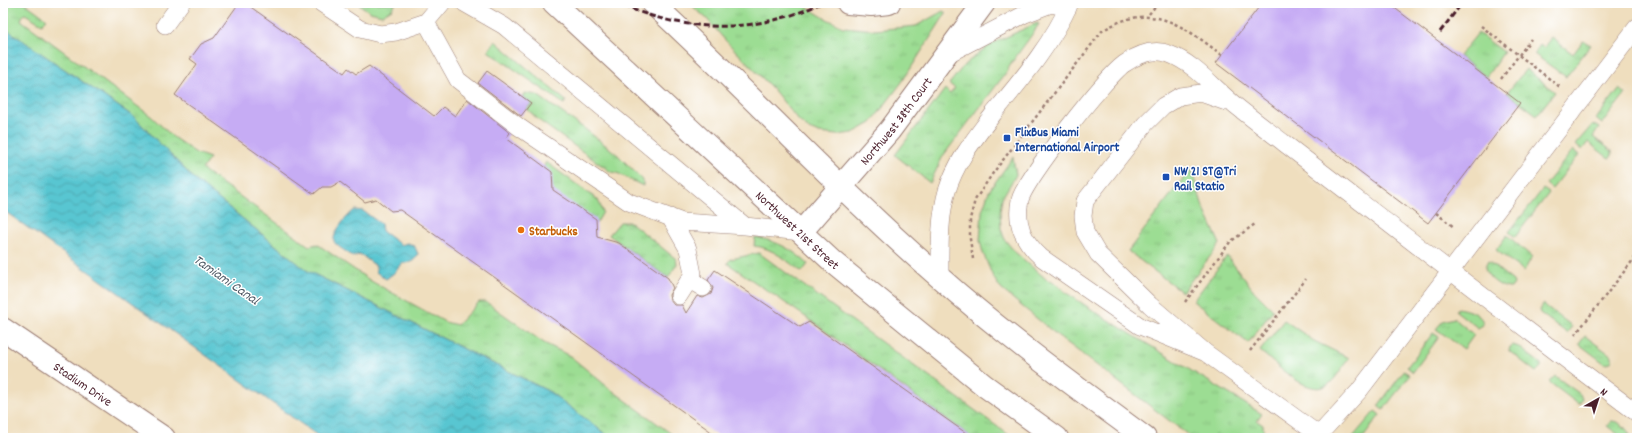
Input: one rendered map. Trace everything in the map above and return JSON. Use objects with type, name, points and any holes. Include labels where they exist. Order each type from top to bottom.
[{"type":"main road","name":"Northwest 21st Street","points":[[554,3],[801,232],[901,319],[984,386],[1057,438]]},
{"type":"main road","points":[[652,3],[694,42],[773,122],[940,278],[1041,360],[1145,438]]},
{"type":"main road","points":[[848,3],[871,5],[889,3]]},
{"type":"main road","name":"Northwest 38th Court","points":[[801,232],[890,130],[948,54],[984,3]]},
{"type":"main road","name":"Stadium Drive","points":[[3,329],[164,438]]},
{"type":"lane","points":[[165,25],[181,3]]},
{"type":"lane","points":[[322,3],[360,30],[380,34],[396,32],[426,22],[442,3]]},
{"type":"lane","points":[[464,3],[504,26],[745,226]]},
{"type":"lane","points":[[940,278],[943,208],[953,174],[965,152],[1042,52],[1069,5],[1051,4],[1025,14],[948,54]]},
{"type":"lane","points":[[426,22],[458,80],[519,127],[629,202],[682,222],[745,226],[801,232]]},
{"type":"lane","points":[[1235,105],[1201,93],[1180,96],[1163,106],[1145,124],[1085,201],[1083,216],[1085,232],[1098,254],[1150,305],[1206,353],[1317,437],[1360,391],[1637,27]]},
{"type":"lane","points":[[1206,353],[1140,326],[1042,258],[1030,247],[1023,235],[1020,224],[1020,198],[1041,163],[1114,73],[1137,56],[1156,51],[1168,53],[1183,60],[1235,105],[1637,413]]},
{"type":"lane","points":[[670,217],[688,249],[696,284],[679,296]]},
{"type":"path","points":[[1149,14],[1158,3]]},
{"type":"path","points":[[1481,26],[1562,89]]},
{"type":"path","points":[[1501,79],[1531,39]]},
{"type":"path","points":[[1436,213],[1456,229]]},
{"type":"path","points":[[1185,302],[1230,242],[1255,224]]},
{"type":"path","points":[[970,239],[973,259]]},
{"type":"path","points":[[1573,339],[1637,255]]},
{"type":"path","points":[[1250,352],[1306,279]]},
{"type":"green space","points":[[3,3],[25,3],[47,19],[42,24],[25,14],[21,20],[152,117],[173,137],[196,153],[210,158],[202,169],[309,246],[317,244],[371,281],[445,322],[457,325],[479,302],[486,302],[544,343],[570,356],[609,388],[677,438],[611,438],[550,392],[306,270],[195,180],[134,117],[3,27]]},
{"type":"green space","points":[[357,3],[396,3],[392,9],[382,15],[370,12]]},
{"type":"green space","points":[[689,3],[800,3],[843,27],[875,30],[916,26],[943,11],[946,13],[902,82],[871,123],[853,133],[837,135],[819,133],[809,129],[799,121],[773,89],[725,40],[707,19]]},
{"type":"green space","points":[[1037,23],[1039,24],[1005,74],[943,156],[930,183],[895,155],[945,89],[950,94],[955,88],[949,84],[965,64],[991,44]]},
{"type":"green space","points":[[1478,33],[1504,52],[1486,77],[1459,56]]},
{"type":"green space","points":[[1552,38],[1573,54],[1583,41],[1591,45],[1566,77],[1534,54],[1540,45],[1544,48]]},
{"type":"green space","points":[[495,41],[566,101],[564,104],[488,51]]},
{"type":"green space","points":[[1526,69],[1555,92],[1537,115],[1507,93]]},
{"type":"green space","points":[[1619,89],[1625,94],[1602,124],[1596,119]]},
{"type":"green space","points":[[525,93],[537,95],[585,129],[618,155],[643,180],[643,186],[617,173],[611,172],[541,122],[527,109],[530,105],[529,102],[522,96]]},
{"type":"green space","points":[[1593,124],[1599,128],[1593,137],[1612,151],[1612,156],[1609,158],[1588,142],[1582,150],[1575,145]]},
{"type":"green space","points":[[1573,150],[1579,155],[1552,189],[1546,184]]},
{"type":"green space","points":[[1013,157],[1016,175],[1002,198],[1000,211],[1001,229],[1005,240],[1015,252],[1046,279],[1051,280],[1068,294],[1262,414],[1257,421],[1263,425],[1264,438],[1192,438],[1057,335],[1001,289],[993,277],[983,253],[980,241],[982,211],[989,191]]},
{"type":"green space","points":[[546,162],[598,200],[603,212],[596,224],[545,185],[552,174],[544,166]]},
{"type":"green space","points":[[1191,168],[1203,207],[1220,244],[1182,292],[1128,251]]},
{"type":"green space","points":[[1543,189],[1549,193],[1515,237],[1509,232]]},
{"type":"green space","points":[[620,222],[628,222],[634,225],[676,259],[677,264],[668,278],[609,235]]},
{"type":"green space","points":[[1507,235],[1532,257],[1524,271],[1496,250]]},
{"type":"green space","points":[[755,237],[784,246],[808,264],[802,272],[773,252],[754,246]]},
{"type":"green space","points":[[759,253],[1013,438],[973,438],[800,313],[727,263],[731,259]]},
{"type":"green space","points":[[1227,256],[1254,291],[1273,310],[1248,343],[1193,301]]},
{"type":"green space","points":[[1488,261],[1513,281],[1514,284],[1511,288],[1498,284],[1491,278],[1485,267]]},
{"type":"green space","points":[[1543,304],[1572,326],[1567,333],[1540,313],[1539,310]]},
{"type":"green space","points":[[1458,308],[1470,311],[1477,315],[1482,321],[1483,325],[1478,328],[1456,311]]},
{"type":"green space","points":[[1454,318],[1474,335],[1464,349],[1436,329],[1443,321]]},
{"type":"green space","points":[[1284,320],[1314,341],[1349,358],[1338,375],[1330,383],[1322,387],[1313,387],[1303,384],[1284,371],[1260,351]]},
{"type":"green space","points":[[1433,333],[1439,337],[1413,372],[1407,367]]},
{"type":"green space","points":[[1585,336],[1612,356],[1612,361],[1607,364],[1604,363],[1579,344]]},
{"type":"green space","points":[[1513,345],[1519,347],[1541,364],[1541,367],[1536,372],[1509,351],[1510,347]]},
{"type":"green space","points":[[1404,371],[1410,375],[1383,410],[1378,406]]},
{"type":"green space","points":[[1555,376],[1580,394],[1582,399],[1580,403],[1578,404],[1549,382]]},
{"type":"green space","points":[[1375,411],[1380,415],[1363,438],[1352,438]]},
{"type":"green space","points":[[1611,421],[1618,422],[1623,426],[1631,438],[1623,438],[1607,426]]},
{"type":"water","name":"Tamiami Canal","points":[[3,27],[134,117],[195,180],[306,270],[550,392],[611,438],[321,438],[3,210]]},
{"type":"water","points":[[355,210],[363,211],[381,224],[382,231],[401,245],[407,243],[414,245],[418,254],[416,258],[410,262],[403,263],[386,279],[376,272],[376,266],[360,254],[353,257],[339,247],[334,240],[337,230],[348,215]]},
{"type":"building","points":[[239,3],[245,3],[344,73],[348,68],[356,74],[369,66],[434,116],[443,107],[455,116],[467,99],[510,133],[506,138],[552,172],[553,190],[596,219],[597,237],[619,243],[668,278],[673,288],[669,295],[670,300],[674,305],[682,305],[686,313],[697,296],[703,298],[711,294],[713,288],[708,280],[715,270],[800,327],[809,322],[973,438],[720,438],[400,210],[391,211],[376,199],[365,202],[340,182],[331,187],[322,187],[314,194],[175,95],[197,64],[190,59],[201,44],[214,38]]},
{"type":"building","points":[[1262,3],[1388,3],[1520,103],[1428,223],[1216,63]]},
{"type":"building","points":[[487,71],[531,103],[521,116],[478,83]]},
{"type":"railway","points":[[615,3],[674,22],[717,26],[735,26],[771,21],[821,3]]},
{"type":"railway","points":[[1440,32],[1462,3]]},
{"type":"place","name":"FlixBus Miami International Airport","points":[[1007,138]]},
{"type":"place","name":"NW 21 ST@Tri Rail Statio","points":[[1166,177]]},
{"type":"place","name":"Starbucks","points":[[521,230]]}]
